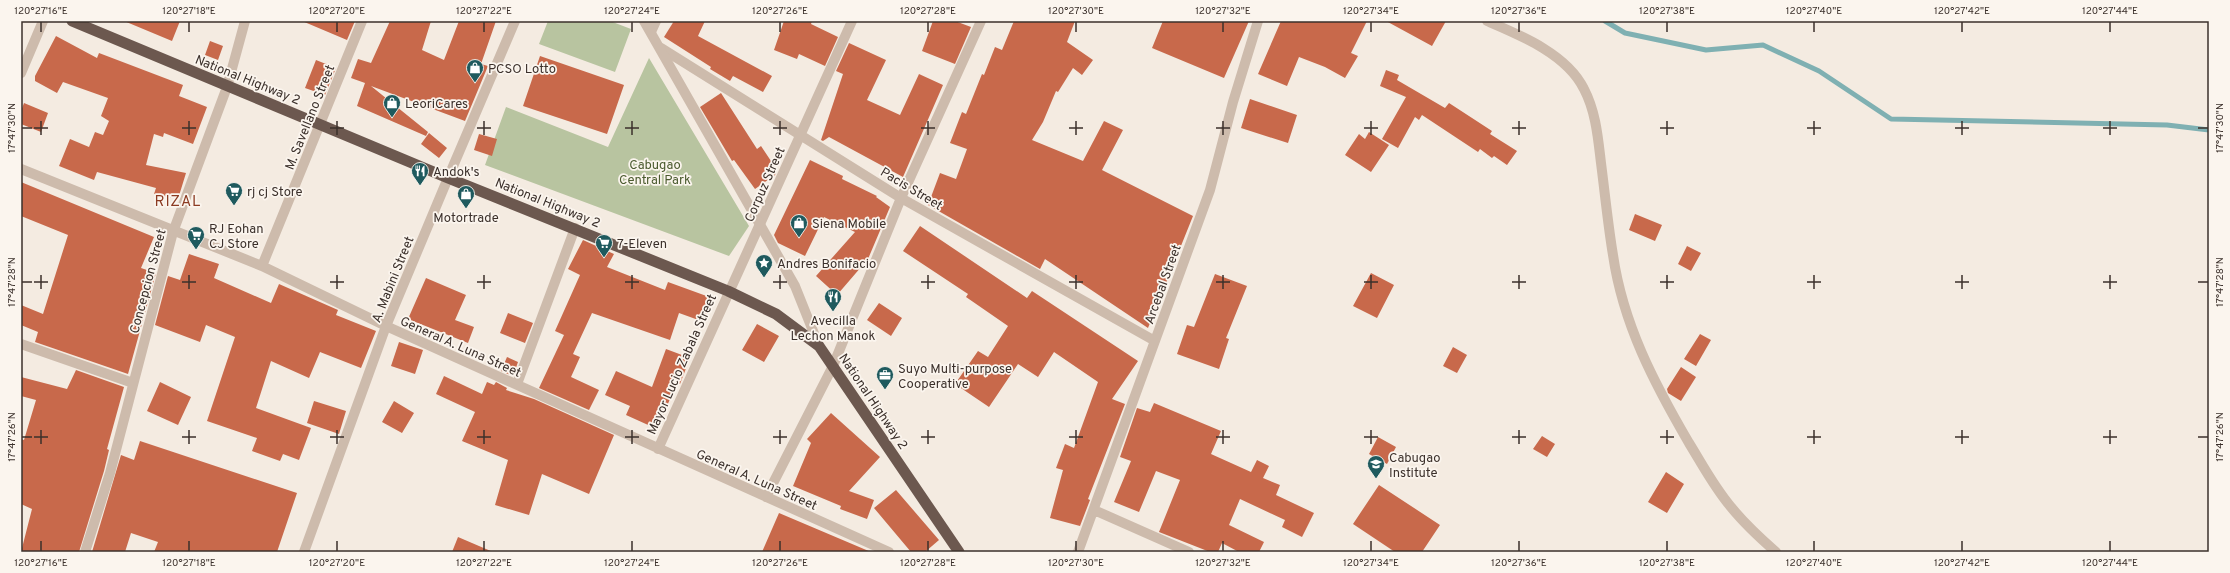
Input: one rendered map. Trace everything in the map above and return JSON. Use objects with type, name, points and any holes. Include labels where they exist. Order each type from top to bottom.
[{"type":"highway","name":"National Highway 2","points":[[72,21],[448,178],[728,291],[776,314],[819,346],[959,552]]},
{"type":"street","points":[[21,73],[43,21]]},
{"type":"street","name":"Concepcion Street","points":[[85,552],[110,473],[173,232],[227,87],[245,21]]},
{"type":"street","name":"M. Savellano Street","points":[[262,266],[362,21]]},
{"type":"street","name":"A. Mabini Street","points":[[304,552],[386,326],[515,21]]},
{"type":"street","points":[[644,21],[661,48],[759,227],[794,286],[819,346]]},
{"type":"street","points":[[651,32],[656,21]]},
{"type":"street","name":"Corpuz Street","points":[[728,291],[759,227],[852,21]]},
{"type":"street","points":[[766,497],[833,366],[901,198],[981,21]]},
{"type":"street","name":"Arcebal Street","points":[[1078,552],[1210,190],[1233,102],[1258,21]]},
{"type":"street","points":[[1487,21],[1528,39],[1551,54],[1574,75],[1584,88],[1596,124],[1613,257],[1622,298],[1638,346],[1651,377],[1713,483],[1731,507],[1776,552]]},
{"type":"street","name":"Pacis Street","points":[[661,48],[801,134],[901,198],[1155,341]]},
{"type":"street","name":"General A. Luna Street","points":[[21,169],[173,232],[262,266],[386,326],[888,552]]},
{"type":"street","points":[[517,384],[575,228]]},
{"type":"street","name":"Mayor Lucio Zabala Street","points":[[658,449],[728,291]]},
{"type":"street","points":[[21,344],[134,383]]},
{"type":"street","points":[[1094,510],[1189,552]]},
{"type":"green space","points":[[548,21],[610,21],[631,29],[615,72],[539,44]]},
{"type":"green space","name":"Cabugao Central Park","points":[[649,58],[749,226],[729,256],[485,165],[506,107],[608,147]]},
{"type":"building","points":[[124,21],[180,21],[172,41]]},
{"type":"building","points":[[302,21],[355,21],[347,40]]},
{"type":"building","points":[[390,21],[431,21],[422,50],[444,60],[459,21],[496,21],[481,64],[488,66],[465,121],[371,86],[428,132],[426,136],[357,106],[365,83],[351,78],[358,59],[371,63]]},
{"type":"building","points":[[674,21],[705,21],[698,36],[772,76],[763,92],[733,76],[730,81],[664,37]]},
{"type":"building","points":[[784,21],[812,21],[811,24],[838,37],[825,66],[799,54],[797,59],[774,50]]},
{"type":"building","points":[[933,21],[955,21],[971,27],[955,64],[922,51]]},
{"type":"building","points":[[1014,21],[1075,21],[1067,42],[1093,60],[1082,75],[1073,68],[1058,92],[1056,91],[1043,122],[1032,140],[1083,161],[1104,121],[1123,130],[1102,170],[1193,216],[1148,328],[1045,259],[1040,269],[928,205],[940,173],[956,179],[967,149],[950,143],[962,112],[966,114],[982,74],[984,75],[995,47],[1002,50]]},
{"type":"building","points":[[1163,21],[1249,21],[1224,78],[1152,48]]},
{"type":"building","points":[[1281,21],[1367,21],[1351,53],[1358,56],[1345,78],[1325,67],[1299,57],[1287,86],[1258,74]]},
{"type":"building","points":[[1386,21],[1446,21],[1432,46]]},
{"type":"building","points":[[56,36],[97,58],[99,53],[183,85],[179,96],[207,107],[193,144],[164,133],[163,137],[154,134],[146,165],[186,173],[178,199],[154,194],[156,188],[97,172],[94,180],[59,166],[70,139],[89,147],[95,132],[103,135],[109,121],[101,116],[108,98],[63,82],[57,93],[35,81],[35,76]]},
{"type":"building","points":[[210,41],[223,46],[218,60],[205,55]]},
{"type":"building","points":[[849,43],[886,60],[867,100],[900,115],[919,74],[943,85],[903,177],[829,137],[823,141],[821,140],[843,74],[836,71]]},
{"type":"building","points":[[540,56],[624,85],[607,134],[523,106]]},
{"type":"building","points":[[316,60],[336,68],[325,95],[305,88]]},
{"type":"building","points":[[1386,70],[1399,75],[1397,80],[1445,108],[1449,103],[1492,131],[1490,134],[1517,151],[1507,165],[1494,156],[1492,158],[1480,149],[1478,152],[1422,115],[1419,120],[1415,117],[1398,148],[1382,139],[1406,97],[1380,86]]},
{"type":"building","points":[[721,93],[757,149],[761,146],[777,170],[775,175],[755,189],[734,160],[732,161],[700,107]]},
{"type":"building","points":[[1250,99],[1297,115],[1288,143],[1241,128]]},
{"type":"building","points":[[24,103],[48,113],[41,132],[21,124],[21,111]]},
{"type":"building","points":[[1369,132],[1389,145],[1371,172],[1345,155],[1359,134],[1365,139]]},
{"type":"building","points":[[429,133],[447,148],[439,158],[421,144]]},
{"type":"building","points":[[479,134],[497,139],[492,156],[474,150]]},
{"type":"building","points":[[810,160],[843,176],[842,179],[877,196],[876,197],[890,207],[868,259],[837,295],[816,276],[855,232],[824,217],[805,256],[778,243],[774,235]]},
{"type":"building","points":[[21,182],[154,237],[141,268],[156,273],[128,374],[35,342],[38,332],[21,325],[21,305],[43,314],[68,235],[21,216]]},
{"type":"building","points":[[1635,214],[1662,225],[1655,241],[1629,230]]},
{"type":"building","points":[[920,226],[1027,298],[1032,291],[1138,361],[1112,399],[1125,404],[1088,499],[1090,500],[1080,526],[1050,518],[1063,470],[1056,468],[1065,444],[1074,448],[1098,382],[1054,352],[1038,377],[1018,364],[989,407],[955,384],[978,351],[988,357],[1008,326],[966,297],[968,294],[903,251]]},
{"type":"building","points":[[583,240],[614,254],[607,267],[665,290],[668,282],[712,298],[704,322],[679,313],[670,340],[592,313],[573,354],[580,357],[571,377],[599,390],[589,410],[539,388],[564,335],[555,331],[580,275],[568,269]]},
{"type":"building","points":[[1687,246],[1701,253],[1691,271],[1678,264]]},
{"type":"building","points":[[189,254],[219,264],[214,278],[271,303],[279,284],[338,310],[336,315],[376,331],[361,368],[320,352],[309,378],[271,361],[256,408],[311,428],[299,460],[283,454],[280,461],[252,451],[257,438],[207,421],[235,337],[206,325],[200,342],[155,325],[168,276],[180,280]]},
{"type":"building","points":[[1371,273],[1394,285],[1377,318],[1353,306]]},
{"type":"building","points":[[1215,274],[1247,286],[1226,338],[1229,339],[1219,369],[1177,354],[1187,325],[1194,327]]},
{"type":"building","points":[[426,278],[466,295],[455,320],[474,327],[468,343],[408,319]]},
{"type":"building","points":[[879,303],[902,318],[891,336],[867,320]]},
{"type":"building","points":[[508,313],[533,323],[525,343],[500,333]]},
{"type":"building","points":[[757,324],[779,336],[764,362],[742,350]]},
{"type":"building","points":[[1700,334],[1711,340],[1696,366],[1684,359]]},
{"type":"building","points":[[399,342],[423,350],[415,374],[391,366]]},
{"type":"building","points":[[1453,347],[1467,355],[1457,373],[1443,366]]},
{"type":"building","points":[[666,349],[690,358],[680,384],[677,383],[657,429],[626,415],[630,406],[605,395],[616,371],[652,387]]},
{"type":"building","points":[[507,357],[518,362],[513,376],[501,371]]},
{"type":"building","points":[[1681,367],[1696,377],[1681,401],[1668,393],[1667,389]]},
{"type":"building","points":[[76,370],[124,387],[107,449],[109,450],[104,471],[79,552],[21,552],[32,509],[21,504],[21,439],[24,440],[36,400],[21,396],[21,377],[67,389]]},
{"type":"building","points":[[444,376],[482,394],[487,382],[494,385],[496,382],[507,388],[506,390],[534,399],[614,435],[589,494],[542,474],[529,515],[495,505],[508,460],[462,441],[475,412],[436,394]]},
{"type":"building","points":[[160,382],[191,397],[178,425],[147,411]]},
{"type":"building","points":[[314,401],[346,411],[339,434],[307,423]]},
{"type":"building","points":[[394,401],[414,413],[402,433],[382,422]]},
{"type":"building","points":[[1154,403],[1221,431],[1211,454],[1251,472],[1257,460],[1269,466],[1263,478],[1280,485],[1276,495],[1314,513],[1302,537],[1282,527],[1285,520],[1240,499],[1229,525],[1264,542],[1259,552],[1239,552],[1222,543],[1218,552],[1210,552],[1159,532],[1180,480],[1156,471],[1139,512],[1114,502],[1131,461],[1120,457],[1137,408],[1150,412]]},
{"type":"building","points":[[831,413],[880,457],[849,491],[874,500],[867,519],[840,509],[841,506],[793,486],[811,443],[807,439]]},
{"type":"building","points":[[1542,436],[1555,444],[1547,457],[1533,449]]},
{"type":"building","points":[[1378,437],[1396,447],[1387,464],[1369,454]]},
{"type":"building","points":[[140,441],[297,493],[277,552],[154,552],[158,542],[131,533],[125,552],[92,552],[121,455],[134,460]]},
{"type":"building","points":[[1666,472],[1684,484],[1667,513],[1648,502]]},
{"type":"building","points":[[1379,485],[1440,525],[1422,552],[1395,552],[1353,524]]},
{"type":"building","points":[[896,490],[939,540],[925,552],[911,552],[874,508]]},
{"type":"building","points":[[779,513],[871,552],[762,552]]},
{"type":"building","points":[[458,537],[493,552],[452,552]]},
{"type":"waterway","points":[[1605,21],[1625,33],[1706,50],[1763,45],[1819,71],[1891,119],[2167,125],[2209,130]]},
{"type":"place","name":"PCSO Lotto","points":[[475,83]]},
{"type":"place","name":"LeoriCares","points":[[392,118]]},
{"type":"place","name":"Andok's","points":[[420,186]]},
{"type":"place","name":"rj cj Store","points":[[234,206]]},
{"type":"place","name":"Motortrade","points":[[466,209]]},
{"type":"place","name":"Siena Mobile","points":[[799,238]]},
{"type":"place","name":"RJ Eohan CJ Store","points":[[196,250]]},
{"type":"place","name":"7-Eleven","points":[[604,258]]},
{"type":"place","name":"Andres Bonifacio","points":[[764,278]]},
{"type":"place","name":"Avecilla Lechon Manok","points":[[833,312]]},
{"type":"place","name":"Suyo Multi-purpose Cooperative","points":[[885,390]]},
{"type":"place","name":"Cabugao Institute","points":[[1376,479]]},
{"type":"district","name":"RIZAL","points":[[178,201]]}]
